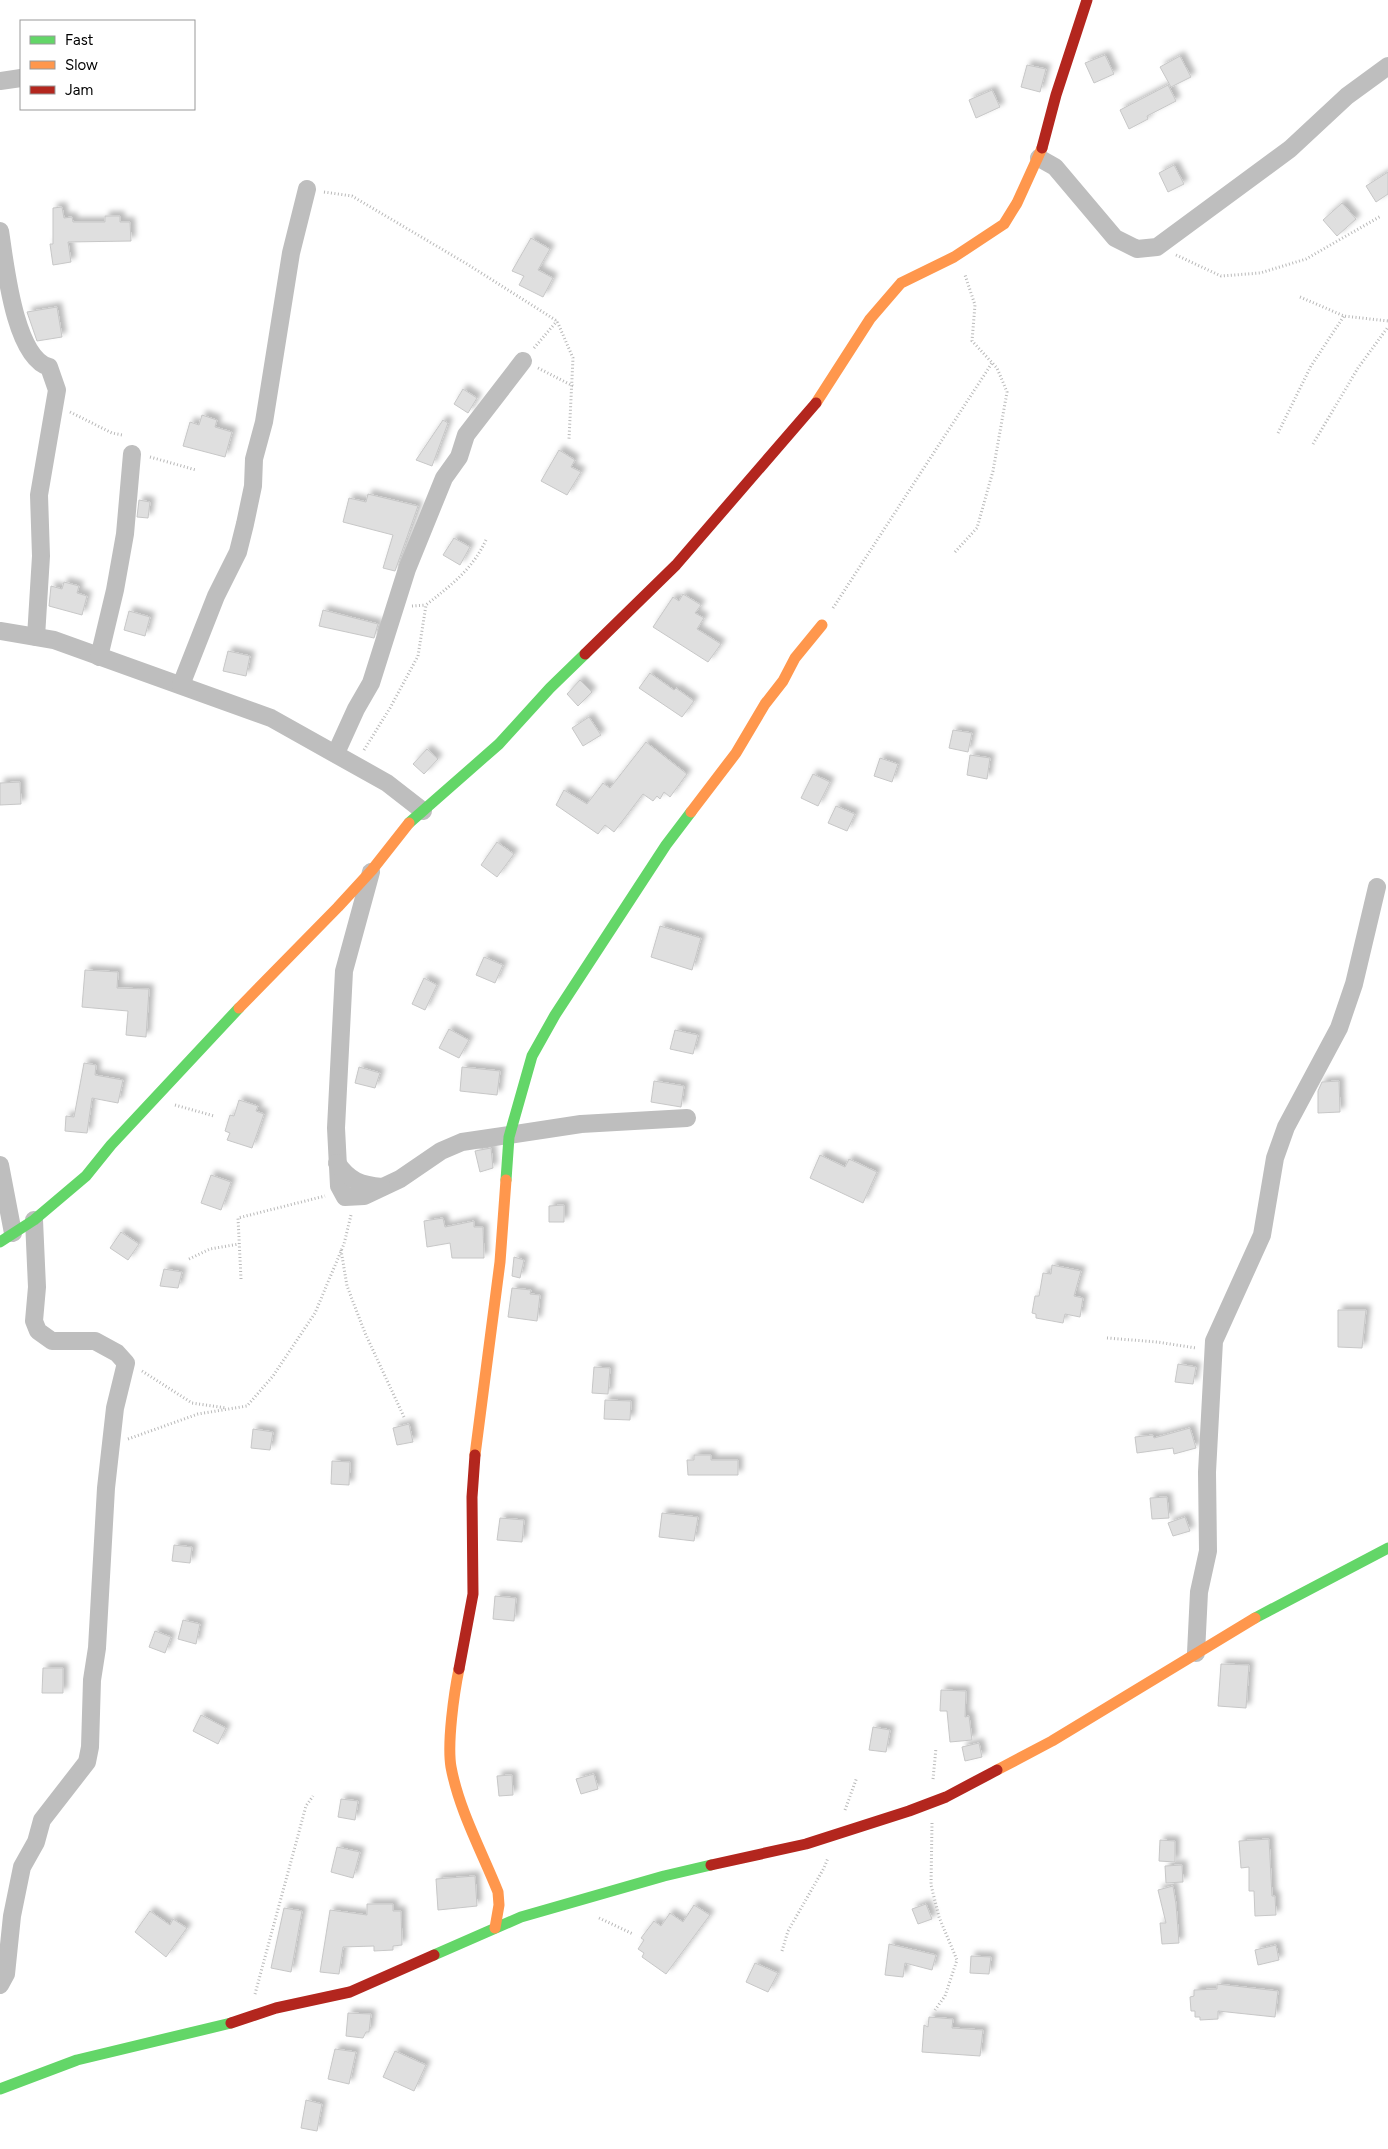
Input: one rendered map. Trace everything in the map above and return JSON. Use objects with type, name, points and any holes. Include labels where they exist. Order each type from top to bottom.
[{"type":"street","points":[[0,1165],[7,1237],[34,1220],[86,1176],[117,1139],[271,973],[297,949],[372,870],[397,836],[499,744],[550,688],[676,565],[817,402],[870,319],[892,292],[901,283],[936,264],[954,257],[1004,224],[1017,203],[1039,158],[1056,95],[1072,51],[1087,0]]},
{"type":"street","points":[[1039,158],[1055,167],[1115,238],[1137,249],[1157,246],[1290,149],[1347,96],[1388,66]]},
{"type":"street","points":[[0,81],[20,78]]},
{"type":"street","points":[[181,684],[216,596],[238,552],[246,524],[253,486],[254,459],[265,413],[291,253],[307,189]]},
{"type":"street","points":[[0,231],[17,322],[30,350],[40,364],[49,367],[57,390],[39,495],[41,556],[36,637]]},
{"type":"street","points":[[336,753],[356,709],[371,683],[407,570],[444,478],[459,457],[466,434],[523,361]]},
{"type":"street","points":[[100,657],[125,534],[132,454]]},
{"type":"street","points":[[495,1928],[500,1905],[498,1892],[460,1799],[451,1766],[451,1743],[456,1683],[473,1594],[472,1515],[477,1441],[500,1262],[509,1137],[532,1056],[555,1014],[666,845],[736,754],[765,704],[783,681],[795,658],[822,625]]},
{"type":"street","points":[[0,631],[54,640],[181,684],[271,718],[387,783],[424,811]]},
{"type":"street","points":[[372,870],[344,971],[336,1128],[337,1163],[348,1195],[364,1196],[400,1179],[441,1151],[462,1142],[509,1137],[582,1124],[687,1118]]},
{"type":"street","points":[[1196,1653],[1199,1592],[1208,1551],[1207,1472],[1214,1341],[1262,1235],[1275,1158],[1286,1127],[1338,1028],[1348,1002],[1377,887]]},
{"type":"street","points":[[337,1163],[346,1176],[368,1186],[382,1187]]},
{"type":"street","points":[[0,1985],[6,1974],[12,1916],[22,1867],[36,1842],[42,1820],[58,1796],[87,1762],[90,1747],[92,1680],[97,1648],[105,1505],[115,1408],[126,1363],[118,1353],[95,1341],[52,1341],[38,1331],[34,1321],[37,1287],[34,1220]]},
{"type":"street","points":[[0,2088],[78,2060],[248,2018],[276,2008],[350,1992],[521,1917],[664,1876],[744,1859],[836,1834],[946,1797],[1052,1741],[1095,1713],[1260,1615],[1388,1548]]},
{"type":"path","points":[[307,189],[352,196],[467,264],[557,321],[573,358],[569,439]]},
{"type":"path","points":[[1157,246],[1221,276],[1260,273],[1306,260],[1381,216]]},
{"type":"path","points":[[954,257],[966,276],[975,304],[972,340],[997,368],[1007,392],[993,471],[977,528],[955,552]]},
{"type":"path","points":[[1300,297],[1344,316],[1388,321]]},
{"type":"path","points":[[1278,433],[1311,366],[1344,316]]},
{"type":"path","points":[[557,321],[523,361],[573,386]]},
{"type":"path","points":[[1313,444],[1358,368],[1388,327]]},
{"type":"path","points":[[822,625],[992,363]]},
{"type":"path","points":[[55,406],[122,435]]},
{"type":"path","points":[[132,454],[168,461],[196,470]]},
{"type":"path","points":[[354,765],[390,708],[418,656],[426,605],[454,583],[478,559],[486,540]]},
{"type":"path","points":[[155,1099],[214,1116]]},
{"type":"path","points":[[111,1445],[198,1414],[247,1406],[273,1376],[315,1313],[341,1250],[348,1195],[238,1218],[240,1279]]},
{"type":"path","points":[[189,1259],[210,1249],[239,1244]]},
{"type":"path","points":[[341,1250],[347,1286],[365,1333],[404,1417]]},
{"type":"path","points":[[1107,1338],[1156,1342],[1214,1351]]},
{"type":"path","points":[[126,1363],[154,1377],[192,1403],[210,1404],[229,1409]]},
{"type":"path","points":[[935,2010],[945,1996],[957,1960],[939,1917],[931,1885],[933,1839],[931,1802],[936,1748]]},
{"type":"path","points":[[782,1951],[788,1930],[824,1868],[857,1777]]},
{"type":"path","points":[[248,2018],[300,1824],[306,1806],[313,1796]]},
{"type":"path","points":[[570,1903],[633,1934]]},
{"type":"building","points":[[1105,55],[1114,74],[1094,83],[1085,63]]},
{"type":"building","points":[[1180,56],[1191,77],[1171,87],[1160,67]]},
{"type":"building","points":[[1027,65],[1046,69],[1040,92],[1021,87]]},
{"type":"building","points":[[1168,85],[1176,101],[1147,116],[1148,119],[1129,129],[1120,110]]},
{"type":"building","points":[[992,90],[1000,107],[976,118],[969,100]]},
{"type":"building","points":[[1174,165],[1184,184],[1168,192],[1159,173]]},
{"type":"building","points":[[1388,172],[1388,194],[1376,202],[1366,186]]},
{"type":"building","points":[[1342,203],[1356,219],[1337,236],[1323,220]]},
{"type":"building","points":[[62,207],[64,218],[72,217],[73,222],[105,222],[105,216],[120,216],[120,222],[130,222],[131,241],[68,242],[71,262],[53,265],[50,244],[53,244],[53,208]]},
{"type":"building","points":[[531,238],[550,249],[538,270],[553,278],[543,297],[519,285],[524,276],[512,271]]},
{"type":"building","points":[[57,307],[62,337],[37,341],[27,312]]},
{"type":"building","points":[[463,389],[477,398],[468,413],[454,404]]},
{"type":"building","points":[[202,415],[217,420],[215,427],[232,432],[225,457],[183,446],[190,422],[199,425]]},
{"type":"building","points":[[443,420],[448,423],[432,466],[416,460]]},
{"type":"building","points":[[559,450],[575,460],[571,467],[581,472],[567,495],[541,481]]},
{"type":"building","points":[[368,494],[418,506],[395,571],[383,568],[393,535],[343,522],[349,498],[366,502]]},
{"type":"building","points":[[139,500],[150,502],[148,518],[137,517]]},
{"type":"building","points":[[454,538],[470,547],[460,565],[443,555]]},
{"type":"building","points":[[64,582],[79,586],[77,593],[87,596],[82,615],[49,606],[51,586],[62,589]]},
{"type":"building","points":[[683,594],[701,605],[695,613],[704,618],[697,629],[721,644],[708,662],[653,627],[673,597],[679,601]]},
{"type":"building","points":[[323,610],[378,624],[374,638],[319,626]]},
{"type":"building","points":[[129,611],[150,617],[145,636],[124,630]]},
{"type":"building","points":[[228,651],[250,656],[246,676],[223,671]]},
{"type":"building","points":[[650,673],[694,701],[682,717],[639,688]]},
{"type":"building","points":[[580,680],[592,692],[578,706],[567,694]]},
{"type":"building","points":[[589,717],[601,735],[583,746],[572,728]]},
{"type":"building","points":[[953,730],[972,733],[968,752],[949,748]]},
{"type":"building","points":[[646,742],[687,774],[670,797],[664,792],[660,799],[657,796],[653,801],[643,794],[614,832],[605,825],[598,834],[556,805],[564,790],[587,804],[603,783],[610,788]]},
{"type":"building","points":[[427,749],[438,759],[424,774],[413,764]]},
{"type":"building","points":[[970,755],[990,758],[987,779],[967,775]]},
{"type":"building","points":[[880,758],[898,764],[892,782],[874,776]]},
{"type":"building","points":[[813,774],[830,782],[818,806],[801,798]]},
{"type":"building","points":[[20,782],[21,804],[0,805],[0,783]]},
{"type":"building","points":[[836,806],[855,814],[847,831],[828,823]]},
{"type":"building","points":[[497,842],[514,854],[497,877],[481,865]]},
{"type":"building","points":[[660,926],[701,938],[692,970],[651,957]]},
{"type":"building","points":[[484,957],[503,965],[495,983],[476,975]]},
{"type":"building","points":[[85,970],[118,972],[117,988],[149,989],[146,1037],[126,1035],[128,1011],[82,1007]]},
{"type":"building","points":[[424,978],[437,985],[425,1010],[412,1004]]},
{"type":"building","points":[[449,1029],[469,1040],[459,1058],[439,1048]]},
{"type":"building","points":[[675,1030],[698,1035],[693,1054],[670,1049]]},
{"type":"building","points":[[84,1063],[96,1065],[95,1075],[123,1080],[118,1103],[92,1098],[87,1133],[65,1131],[66,1116],[74,1117]]},
{"type":"building","points":[[359,1067],[380,1073],[375,1088],[355,1083]]},
{"type":"building","points":[[462,1067],[500,1071],[497,1095],[460,1091]]},
{"type":"building","points":[[654,1081],[684,1086],[681,1107],[651,1102]]},
{"type":"building","points":[[1339,1081],[1340,1112],[1318,1113],[1318,1091],[1322,1082]]},
{"type":"building","points":[[239,1100],[258,1106],[256,1111],[264,1114],[252,1148],[227,1140],[230,1133],[225,1131],[230,1115],[234,1116]]},
{"type":"building","points":[[491,1148],[493,1168],[480,1172],[475,1151]]},
{"type":"building","points":[[820,1155],[845,1167],[849,1159],[877,1172],[863,1203],[810,1178]]},
{"type":"building","points":[[211,1175],[231,1182],[221,1210],[201,1203]]},
{"type":"building","points":[[564,1205],[564,1222],[549,1222],[549,1206]]},
{"type":"building","points":[[443,1218],[445,1227],[474,1221],[474,1227],[483,1227],[484,1258],[452,1258],[450,1243],[427,1247],[424,1221]]},
{"type":"building","points":[[121,1232],[139,1244],[128,1260],[110,1248]]},
{"type":"building","points":[[514,1257],[524,1260],[520,1278],[512,1276]]},
{"type":"building","points":[[1052,1265],[1081,1271],[1074,1296],[1083,1298],[1080,1317],[1065,1314],[1063,1323],[1036,1318],[1036,1314],[1032,1313],[1035,1296],[1039,1296],[1043,1273],[1051,1274]]},
{"type":"building","points":[[164,1269],[182,1272],[178,1288],[160,1286]]},
{"type":"building","points":[[512,1288],[531,1290],[530,1294],[540,1295],[537,1321],[508,1317]]},
{"type":"building","points":[[1338,1310],[1366,1310],[1362,1348],[1338,1347]]},
{"type":"building","points":[[1178,1364],[1196,1367],[1193,1384],[1175,1382]]},
{"type":"building","points":[[594,1367],[610,1368],[608,1394],[592,1393]]},
{"type":"building","points":[[605,1400],[631,1401],[630,1420],[604,1419]]},
{"type":"building","points":[[409,1424],[413,1442],[397,1445],[393,1428]]},
{"type":"building","points":[[1190,1428],[1196,1448],[1174,1454],[1173,1448],[1137,1453],[1135,1437],[1153,1435],[1154,1438]]},
{"type":"building","points":[[253,1429],[273,1432],[270,1450],[251,1448]]},
{"type":"building","points":[[694,1455],[711,1455],[711,1460],[738,1460],[738,1475],[688,1475],[687,1460],[694,1460]]},
{"type":"building","points":[[332,1461],[350,1462],[349,1485],[331,1484]]},
{"type":"building","points":[[1167,1497],[1169,1518],[1152,1519],[1150,1498]]},
{"type":"building","points":[[662,1513],[698,1517],[694,1541],[659,1537]]},
{"type":"building","points":[[1185,1517],[1190,1531],[1173,1536],[1168,1523]]},
{"type":"building","points":[[500,1518],[524,1520],[522,1542],[497,1540]]},
{"type":"building","points":[[174,1545],[192,1547],[190,1563],[172,1561]]},
{"type":"building","points":[[495,1596],[516,1598],[514,1621],[493,1619]]},
{"type":"building","points":[[183,1620],[200,1624],[196,1644],[178,1639]]},
{"type":"building","points":[[155,1631],[171,1637],[165,1653],[149,1647]]},
{"type":"building","points":[[1221,1664],[1249,1665],[1246,1708],[1218,1706]]},
{"type":"building","points":[[43,1668],[63,1668],[63,1693],[42,1693]]},
{"type":"building","points":[[941,1690],[966,1691],[965,1717],[969,1716],[972,1740],[950,1742],[947,1711],[940,1711]]},
{"type":"building","points":[[201,1715],[226,1728],[218,1744],[193,1731]]},
{"type":"building","points":[[873,1727],[890,1730],[886,1752],[869,1750]]},
{"type":"building","points":[[979,1743],[982,1757],[965,1761],[962,1747]]},
{"type":"building","points":[[594,1774],[598,1789],[581,1794],[576,1779]]},
{"type":"building","points":[[512,1775],[513,1795],[499,1796],[497,1776]]},
{"type":"building","points":[[341,1799],[358,1801],[355,1820],[338,1817]]},
{"type":"building","points":[[1269,1839],[1272,1896],[1275,1896],[1276,1915],[1255,1916],[1254,1891],[1249,1891],[1249,1867],[1241,1868],[1239,1841]]},
{"type":"building","points":[[1160,1840],[1175,1841],[1175,1862],[1159,1861]]},
{"type":"building","points":[[337,1847],[360,1852],[353,1878],[331,1872]]},
{"type":"building","points":[[1182,1865],[1183,1882],[1166,1883],[1165,1866]]},
{"type":"building","points":[[475,1876],[477,1906],[438,1910],[436,1879]]},
{"type":"building","points":[[1173,1886],[1179,1943],[1162,1944],[1160,1923],[1166,1923],[1158,1890]]},
{"type":"building","points":[[367,1904],[393,1904],[393,1911],[401,1911],[402,1945],[393,1946],[393,1950],[374,1951],[374,1946],[343,1947],[339,1974],[320,1972],[330,1910],[367,1915]]},
{"type":"building","points":[[926,1904],[932,1919],[918,1924],[912,1909]]},
{"type":"building","points":[[694,1905],[710,1915],[666,1974],[642,1957],[644,1953],[638,1949],[644,1940],[641,1938],[654,1921],[661,1926],[670,1913],[683,1922]]},
{"type":"building","points":[[284,1908],[302,1911],[291,1972],[271,1968]]},
{"type":"building","points":[[150,1911],[170,1925],[173,1919],[187,1928],[166,1957],[135,1932]]},
{"type":"building","points":[[889,1944],[936,1955],[932,1970],[905,1963],[903,1977],[885,1975]]},
{"type":"building","points":[[1276,1945],[1279,1960],[1258,1965],[1255,1950]]},
{"type":"building","points":[[971,1956],[991,1957],[989,1974],[970,1973]]},
{"type":"building","points":[[755,1963],[778,1973],[768,1992],[746,1982]]},
{"type":"building","points":[[1217,1984],[1278,1991],[1275,2017],[1218,2011],[1218,2019],[1200,2020],[1200,2017],[1195,2017],[1195,2011],[1191,2011],[1190,1997],[1194,1996],[1194,1990],[1217,1989]]},
{"type":"building","points":[[348,2013],[371,2014],[369,2032],[366,2032],[363,2038],[346,2036]]},
{"type":"building","points":[[929,2017],[953,2019],[952,2028],[983,2030],[980,2056],[922,2052],[924,2025],[928,2027]]},
{"type":"building","points":[[335,2049],[356,2052],[349,2084],[328,2079]]},
{"type":"building","points":[[395,2051],[426,2065],[414,2091],[383,2077]]},
{"type":"building","points":[[306,2100],[322,2104],[317,2131],[301,2128]]},
{"type":"traffic: fast","points":[[409,823],[499,744],[550,688],[585,654]]},
{"type":"traffic: fast","points":[[506,1180],[509,1137],[532,1056],[555,1015],[666,845],[691,812]]},
{"type":"traffic: fast","points":[[0,1242],[34,1220],[86,1176],[111,1145],[239,1008]]},
{"type":"traffic: fast","points":[[1255,1618],[1388,1548]]},
{"type":"traffic: fast","points":[[434,1955],[521,1917],[664,1876],[711,1865]]},
{"type":"traffic: fast","points":[[0,2089],[77,2060],[231,2023]]},
{"type":"traffic: slow","points":[[816,403],[870,319],[901,283],[954,257],[1004,224],[1017,203],[1042,148]]},
{"type":"traffic: slow","points":[[691,812],[736,753],[765,704],[783,681],[795,658],[822,625]]},
{"type":"traffic: slow","points":[[239,1008],[338,907],[372,870],[409,823]]},
{"type":"traffic: slow","points":[[475,1455],[500,1262],[506,1180]]},
{"type":"traffic: slow","points":[[997,1770],[1052,1741],[1255,1618]]},
{"type":"traffic: slow","points":[[459,1669],[450,1732],[451,1767],[465,1815],[498,1892],[499,1905],[495,1928]]},
{"type":"traffic: jam","points":[[1042,148],[1056,95],[1087,0]]},
{"type":"traffic: jam","points":[[585,654],[676,565],[816,403]]},
{"type":"traffic: jam","points":[[459,1669],[473,1594],[472,1497],[475,1455]]},
{"type":"traffic: jam","points":[[711,1865],[806,1844],[909,1811],[946,1797],[997,1770]]},
{"type":"traffic: jam","points":[[231,2023],[276,2008],[350,1992],[434,1955]]}]
